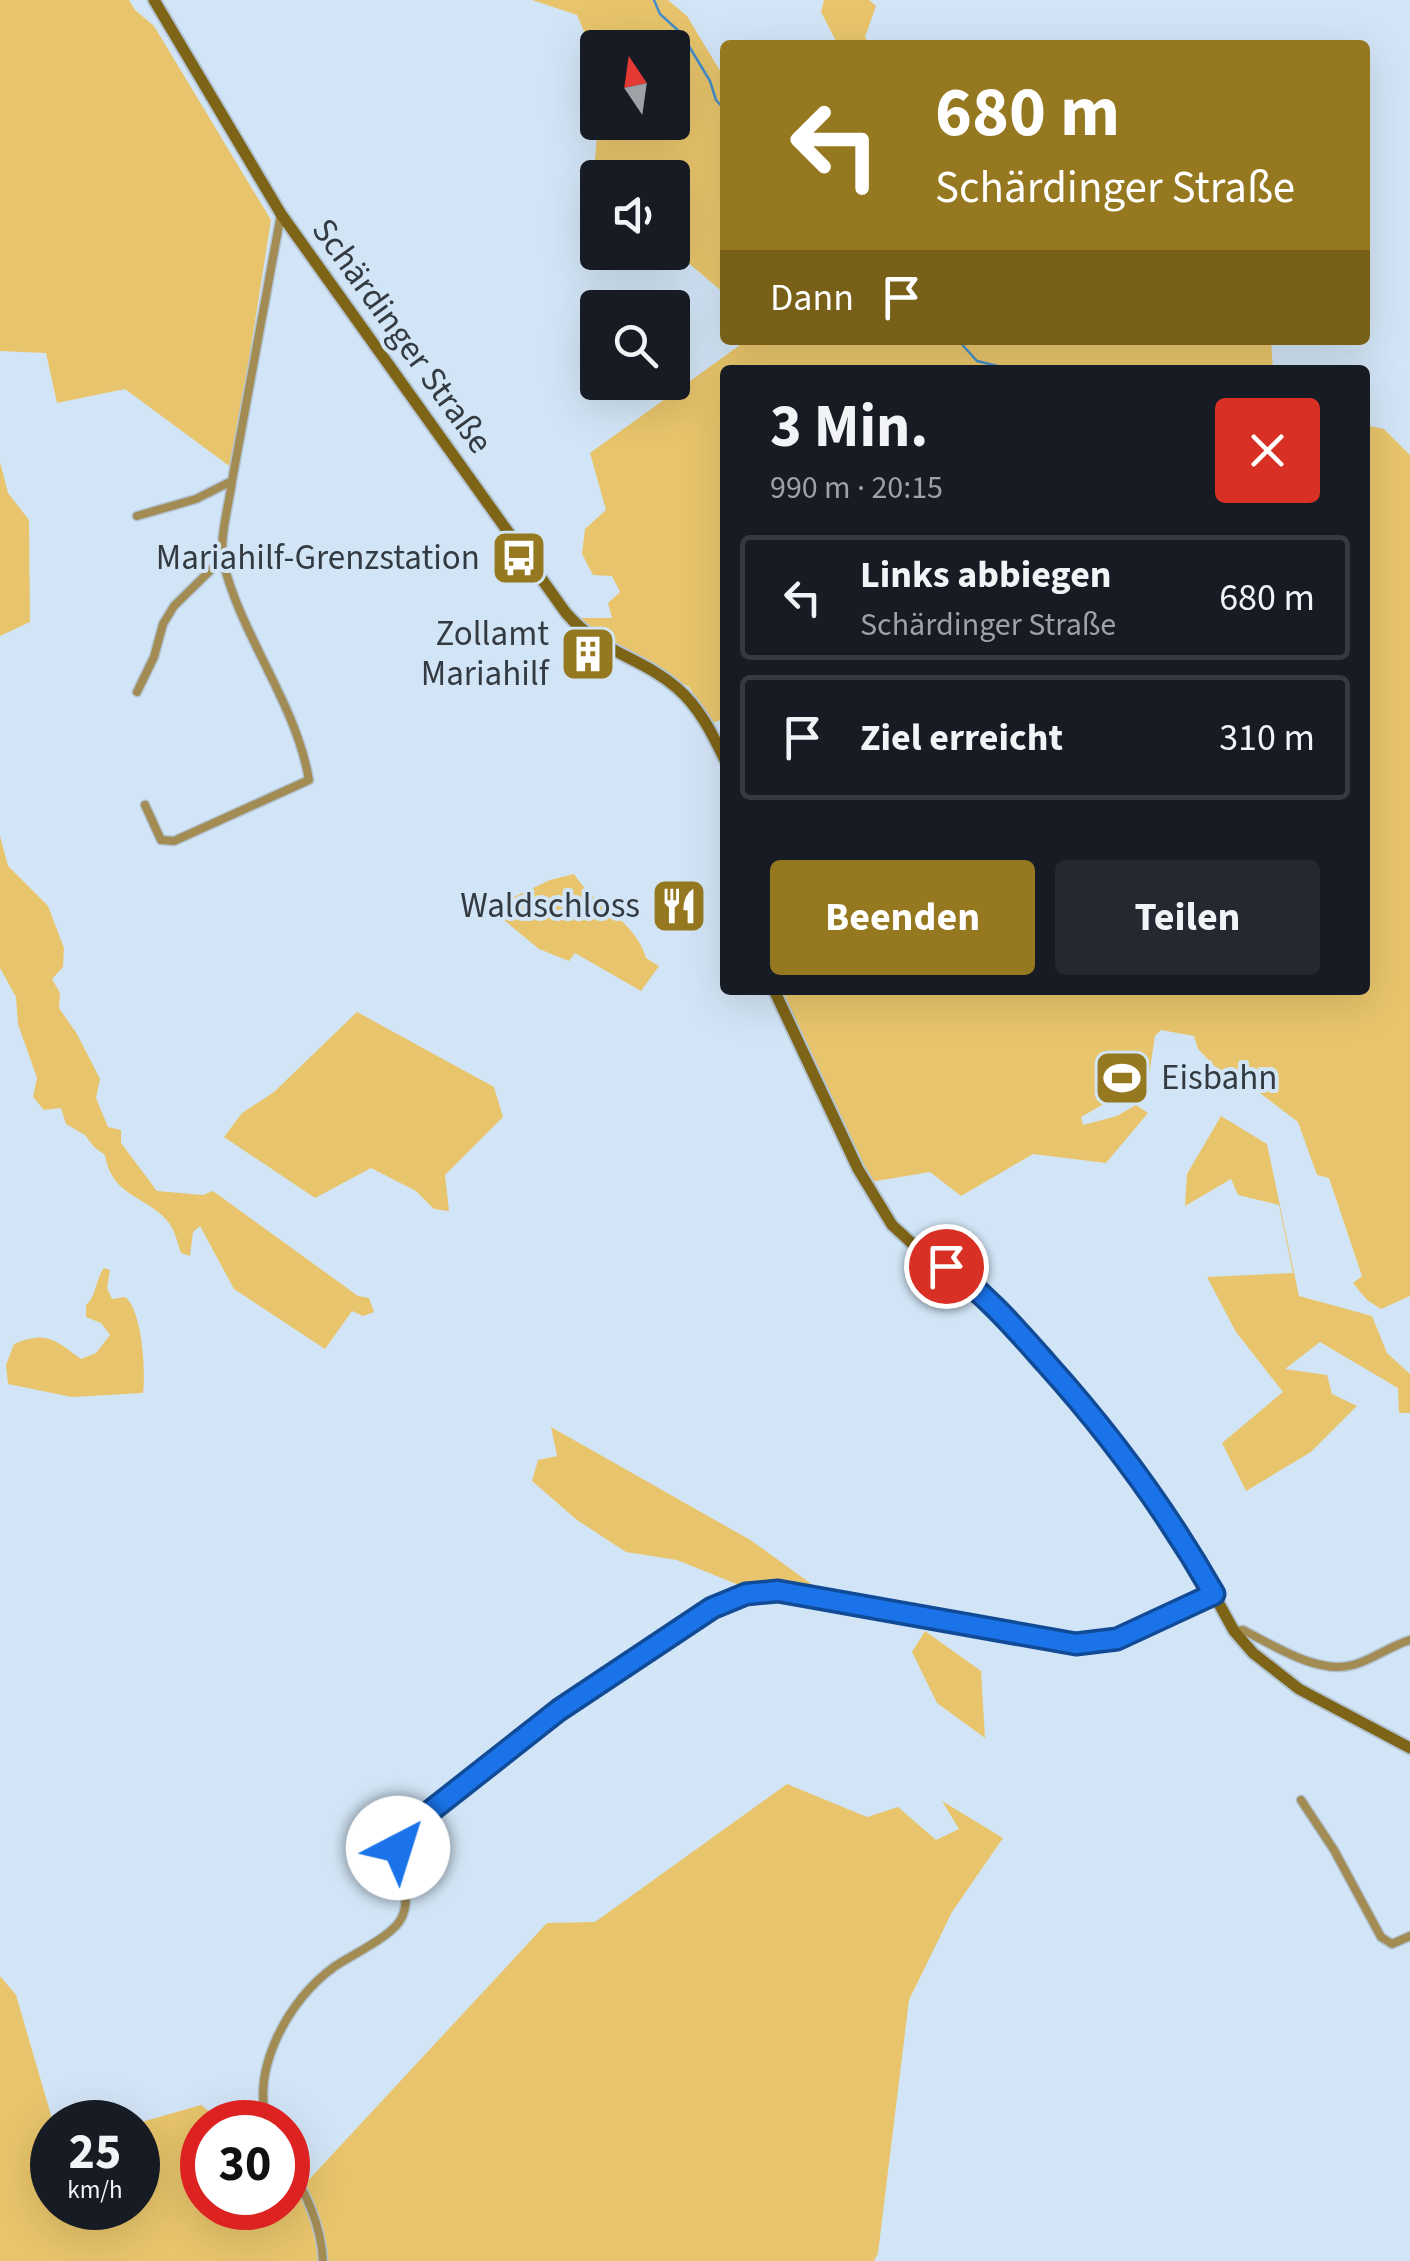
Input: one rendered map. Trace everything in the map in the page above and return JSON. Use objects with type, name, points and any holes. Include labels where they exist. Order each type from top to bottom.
[{"type":"main road","points":[[154,0],[281,214]]},
{"type":"main road","name":"Schärdinger Straße","points":[[281,214],[566,613],[596,642],[678,689],[710,728],[720,749]]},
{"type":"main road","points":[[776,995],[858,1169],[892,1225],[916,1248],[978,1291],[1079,1400],[1128,1460],[1234,1630],[1253,1653],[1284,1679],[1410,1748]]},
{"type":"street","name":"Schärdinger Straße","points":[[223,558],[232,481],[281,214]]},
{"type":"street","points":[[137,516],[196,499],[232,481]]},
{"type":"street","points":[[137,692],[174,606],[223,558],[309,780],[174,842],[161,840],[145,805]]},
{"type":"street","points":[[263,2100],[265,2065],[295,2010],[330,1970],[394,1928],[402,1918],[405,1906],[398,1848],[409,1828],[559,1710],[712,1608],[746,1594],[778,1591],[1076,1644],[1117,1639],[1214,1594]]},
{"type":"street","points":[[1234,1630],[1243,1630],[1313,1662],[1340,1667],[1358,1664],[1410,1640]]},
{"type":"street","points":[[1301,1800],[1334,1850],[1380,1937],[1392,1944],[1410,1936]]},
{"type":"street","points":[[310,2204],[323,2261]]},
{"type":"shaded area","points":[[0,0],[129,0],[154,26],[271,220],[232,468],[125,389],[57,403],[46,353],[0,351]]},
{"type":"shaded area","points":[[532,0],[668,0],[687,16],[720,71],[720,290],[690,264],[690,160],[595,160],[597,140],[690,140],[690,30],[583,30],[577,15]]},
{"type":"shaded area","points":[[824,0],[869,0],[876,6],[867,40],[835,40],[821,12]]},
{"type":"shaded area","points":[[740,345],[1271,345],[1273,365],[720,365],[720,720],[713,723],[689,687],[635,659],[577,618],[612,618],[608,603],[620,592],[612,576],[593,575],[582,554],[585,529],[606,510],[590,453],[664,400],[690,400],[690,381]]},
{"type":"shaded area","points":[[1370,426],[1384,429],[1410,455],[1410,1296],[1381,1309],[1367,1300],[1353,1283],[1362,1276],[1329,1178],[1317,1175],[1298,1122],[1248,1084],[1238,1090],[1198,1049],[1194,1036],[1161,1030],[1155,1036],[1149,1075],[1139,1092],[1120,1057],[1107,1062],[1119,1058],[1135,1092],[1124,1097],[1118,1086],[1118,1096],[1081,1117],[1083,1125],[1117,1116],[1136,1105],[1148,1113],[1106,1163],[1033,1154],[961,1196],[930,1172],[870,1182],[780,995],[1370,995]]},
{"type":"shaded area","points":[[0,462],[8,493],[29,520],[30,622],[0,636]]},
{"type":"shaded area","points":[[0,836],[8,866],[48,906],[64,948],[63,967],[52,979],[60,993],[59,1008],[100,1079],[96,1098],[108,1127],[121,1130],[121,1143],[157,1191],[203,1195],[213,1191],[358,1296],[369,1298],[374,1312],[363,1316],[352,1311],[325,1349],[234,1289],[200,1226],[193,1232],[190,1256],[181,1253],[169,1223],[115,1180],[105,1155],[85,1135],[66,1124],[61,1108],[44,1110],[33,1097],[37,1078],[18,1024],[16,997],[0,968]]},
{"type":"shaded area","points":[[574,874],[633,933],[646,958],[659,966],[641,991],[575,953],[569,961],[539,949],[499,916],[499,904],[550,880]]},
{"type":"shaded area","points":[[357,1012],[494,1087],[503,1117],[445,1175],[449,1211],[434,1209],[416,1191],[371,1168],[315,1198],[224,1137],[242,1113],[274,1092]]},
{"type":"shaded area","points":[[1221,1116],[1267,1144],[1299,1296],[1372,1316],[1387,1353],[1410,1374],[1410,1413],[1399,1413],[1398,1388],[1320,1342],[1285,1369],[1327,1375],[1332,1394],[1357,1406],[1311,1452],[1246,1491],[1222,1443],[1283,1392],[1236,1332],[1207,1277],[1293,1273],[1279,1205],[1238,1195],[1231,1179],[1185,1206],[1187,1174]]},
{"type":"shaded area","points":[[104,1268],[110,1270],[107,1288],[112,1299],[125,1297],[135,1314],[143,1357],[143,1393],[72,1397],[8,1384],[6,1365],[14,1344],[25,1340],[50,1339],[81,1359],[96,1353],[110,1335],[101,1323],[86,1317],[86,1305]]},
{"type":"shaded area","points":[[551,1427],[752,1541],[828,1596],[761,1594],[677,1560],[626,1552],[577,1520],[532,1481],[538,1460],[557,1456]]},
{"type":"shaded area","points":[[925,1631],[981,1671],[985,1738],[937,1703],[912,1652]]},
{"type":"shaded area","points":[[787,1784],[867,1817],[898,1807],[936,1840],[959,1829],[942,1801],[1003,1838],[952,1912],[909,2000],[874,2261],[0,2261],[0,1976],[16,1995],[47,2100],[30,2100],[30,2230],[160,2230],[160,2117],[180,2111],[180,2230],[310,2230],[310,2178],[547,1923],[595,1922]]},
{"type":"waterway","points":[[654,0],[660,14],[681,33],[720,104]]},
{"type":"waterway","points":[[963,345],[977,361],[993,365]]},
{"type":"place","name":"Mariahilf-Grenzstation","points":[[519,558]]},
{"type":"place","name":"Zollamt Mariahilf","points":[[588,654]]},
{"type":"place","name":"Waldschloss","points":[[679,906]]},
{"type":"place","name":"Eisbahn","points":[[1122,1078]]},
{"type":"route","points":[[398,1848],[409,1828],[559,1710],[712,1608],[746,1594],[778,1591],[1076,1644],[1117,1639],[1214,1594],[1162,1509],[1105,1430],[996,1308],[946,1266]]}]
